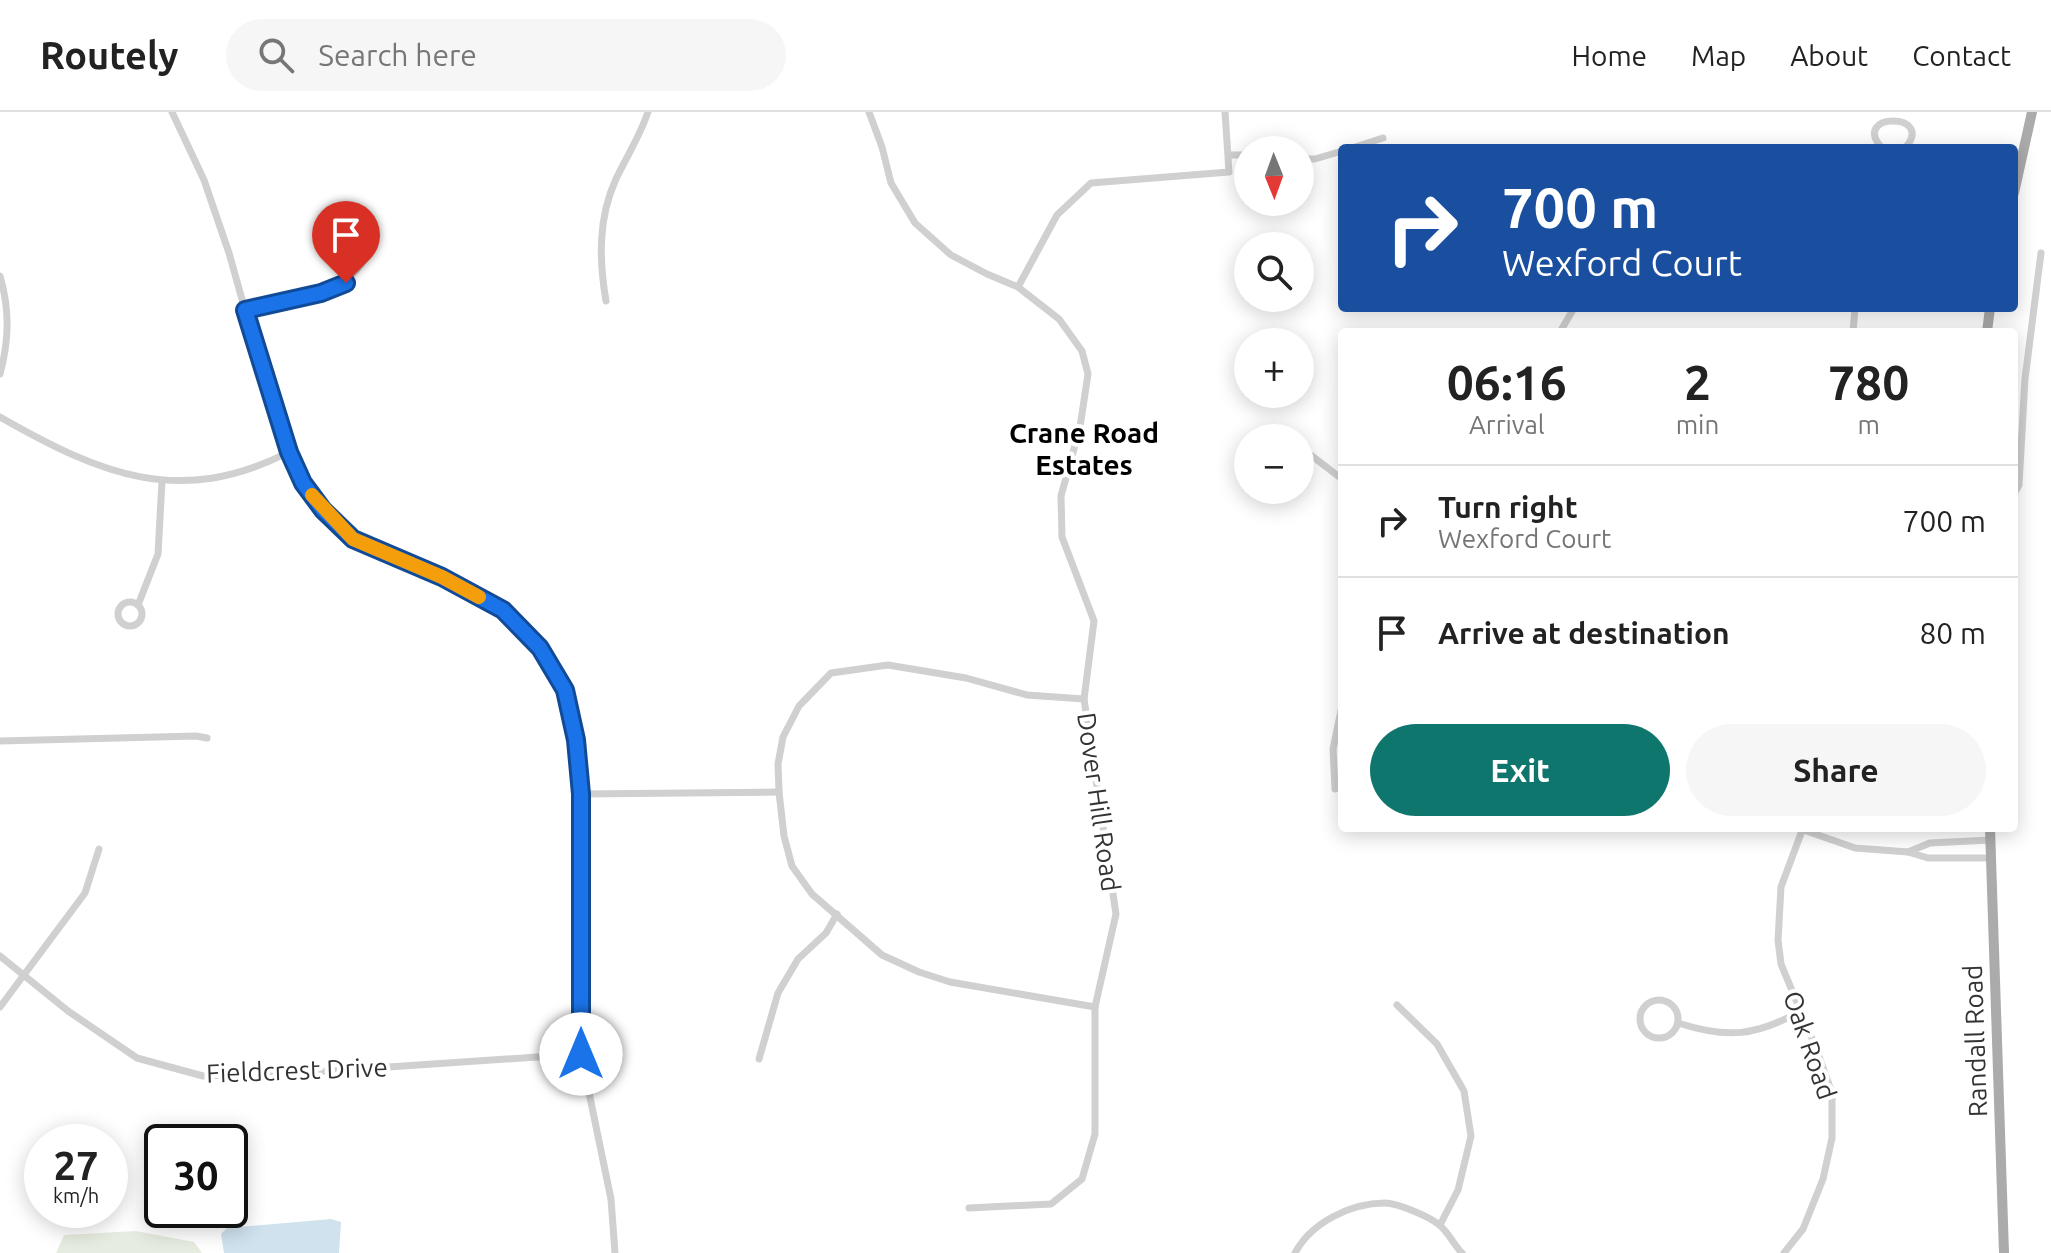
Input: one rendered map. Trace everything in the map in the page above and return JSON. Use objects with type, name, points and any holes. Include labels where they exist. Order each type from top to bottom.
[{"type":"main road","points":[[2018,175],[2032,112]]},
{"type":"main road","name":"Randall Road","points":[[1990,832],[2004,1253]]},
{"type":"street","points":[[172,112],[204,180],[289,452],[303,483],[323,510],[353,539],[442,577],[503,610],[540,648],[565,690],[576,740],[581,794],[581,1054],[611,1199],[615,1253]]},
{"type":"street","points":[[606,301],[601,266],[602,221],[615,181],[639,138],[648,112]]},
{"type":"street","name":"Dover Hill Road","points":[[869,112],[891,183],[915,223],[951,255],[1018,287],[1059,319],[1082,351],[1088,374],[1080,427],[1061,496],[1062,537],[1094,621],[1084,699],[1116,914],[1095,1007],[1095,1134],[1082,1179],[1051,1204],[969,1208]]},
{"type":"street","points":[[1018,287],[1057,215],[1091,183],[1229,172],[1225,112]]},
{"type":"street","points":[[1879,144],[1876,127],[1884,119],[1895,116],[1909,126],[1911,138],[1907,144]]},
{"type":"street","points":[[1364,144],[1383,138]]},
{"type":"street","points":[[1314,159],[1338,152]]},
{"type":"street","points":[[1229,155],[1234,155]]},
{"type":"street","points":[[245,310],[321,293],[346,283],[361,268],[370,250]]},
{"type":"street","points":[[2018,487],[2025,379],[2041,253]]},
{"type":"street","points":[[0,276],[8,312],[7,346],[0,374]]},
{"type":"street","points":[[0,417],[59,451],[94,466],[162,481],[220,477],[261,466],[289,452]]},
{"type":"street","points":[[1314,458],[1338,476]]},
{"type":"street","points":[[138,605],[158,554],[162,481]]},
{"type":"street","points":[[1084,699],[1027,695],[966,678],[888,665],[831,673],[799,706],[783,737],[778,764],[784,836],[792,866],[812,894],[882,955],[950,982],[1095,1007]]},
{"type":"street","points":[[1335,789],[1333,749],[1338,725]]},
{"type":"street","points":[[0,741],[207,738]]},
{"type":"street","points":[[581,794],[779,792]]},
{"type":"street","name":"Oak Road","points":[[1784,1253],[1803,1229],[1823,1179],[1832,1138],[1832,1093],[1781,964],[1778,940],[1781,887],[1800,832]]},
{"type":"street","points":[[1810,832],[1855,848],[1908,852],[1928,858],[1991,858]]},
{"type":"street","points":[[1908,852],[1930,843],[1991,840]]},
{"type":"street","points":[[0,1007],[85,893],[99,849]]},
{"type":"street","points":[[759,1059],[778,993],[798,959],[826,933],[837,914]]},
{"type":"street","name":"Fieldcrest Drive","points":[[0,956],[68,1011],[137,1058],[203,1076],[315,1072],[581,1054]]},
{"type":"street","points":[[1661,999],[1677,1010],[1678,1023],[1668,1036],[1655,1038],[1644,1031],[1641,1012],[1649,1002],[1661,999]]},
{"type":"street","points":[[1397,1005],[1437,1044],[1464,1091],[1471,1136],[1458,1190],[1440,1225]]},
{"type":"street","points":[[1678,1023],[1697,1030],[1738,1035],[1775,1026],[1801,1011]]},
{"type":"street","points":[[1295,1253],[1303,1237],[1321,1223],[1386,1203],[1440,1225],[1462,1253]]},
{"type":"shaded area","points":[[136,1231],[194,1242],[202,1253],[56,1253],[64,1235]]},
{"type":"water","points":[[331,1219],[341,1222],[339,1253],[224,1253],[221,1234],[227,1228]]},
{"type":"slow traffic","points":[[312,495],[353,539],[442,577],[479,597]]},
{"type":"district","name":"Crane Road Estates","points":[[1084,448]]},
{"type":"route","points":[[346,283],[321,293],[245,310],[266,385],[303,483],[323,510],[353,539],[442,577],[503,610],[540,648],[565,690],[576,740],[581,794],[581,1054]]}]
